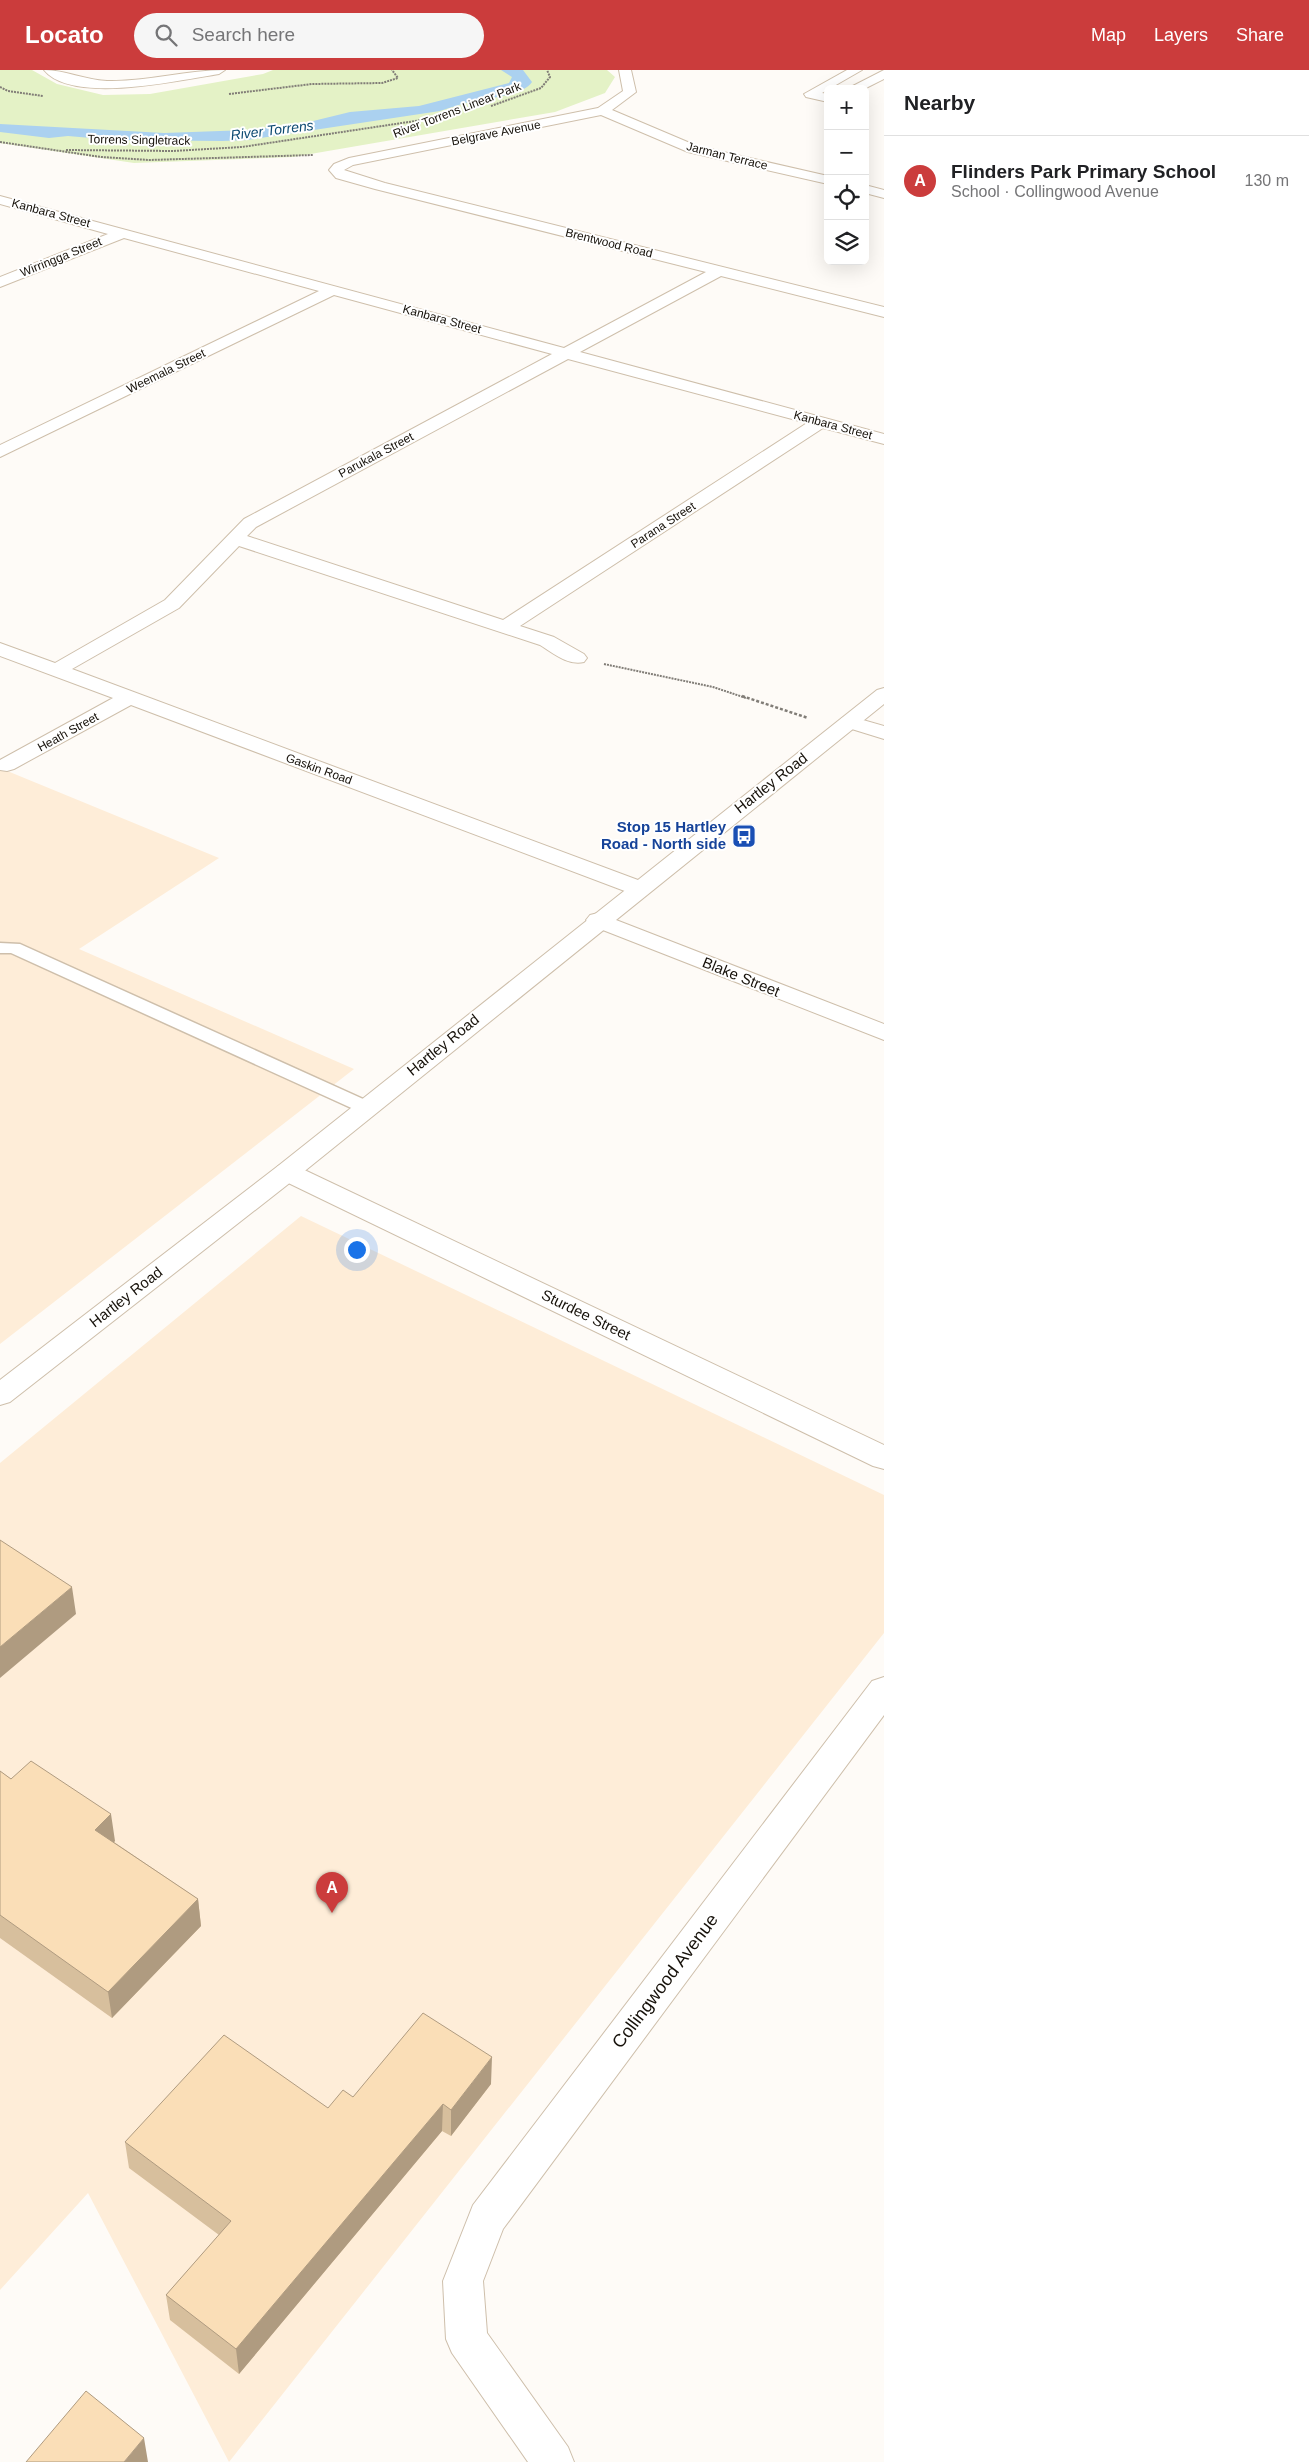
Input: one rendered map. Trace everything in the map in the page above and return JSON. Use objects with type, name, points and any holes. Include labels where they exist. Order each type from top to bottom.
[{"type":"street","points":[[50,70],[92,85],[129,84],[219,70]]},
{"type":"street","name":"Belgrave Avenue","points":[[336,170],[338,166],[349,162],[602,111],[630,92],[625,70]]},
{"type":"street","points":[[824,97],[810,94],[813,90],[856,70]]},
{"type":"street","points":[[861,85],[884,74]]},
{"type":"street","name":"Jarman Terrace","points":[[602,111],[693,149],[824,179]]},
{"type":"street","name":"Brentwood Road","points":[[336,170],[341,175],[380,186],[884,312]]},
{"type":"street","points":[[869,190],[884,194]]},
{"type":"street","name":"Kanbara Street","points":[[0,200],[884,439]]},
{"type":"street","name":"Wirringga Street","points":[[0,282],[123,233]]},
{"type":"street","name":"Parukala Street","points":[[56,670],[172,604],[250,522],[719,271]]},
{"type":"street","name":"Weemala Street","points":[[0,452],[333,290]]},
{"type":"street","name":"Parana Street","points":[[505,627],[821,422]]},
{"type":"street","points":[[234,538],[547,641],[577,658]]},
{"type":"street","name":"Gaskin Road","points":[[0,649],[638,888]]},
{"type":"street","name":"Hartley Road","points":[[0,1395],[287,1172],[598,920],[884,694]]},
{"type":"street","name":"Heath Street","points":[[7,765],[128,698]]},
{"type":"street","points":[[845,725],[884,733]]},
{"type":"street","name":"Blake Street","points":[[598,920],[884,1033]]},
{"type":"street","name":"Sturdee Street","points":[[287,1172],[884,1458]]},
{"type":"street","name":"Collingwood Avenue","points":[[553,2462],[467,2338],[463,2280],[487,2218],[884,1690]]},
{"type":"lane","points":[[0,948],[14,948],[365,1108]]},
{"type":"path","name":"River Torrens Linear Park","points":[[484,108],[541,88],[550,77],[547,70]]},
{"type":"path","name":"Torrens Singletrack","points":[[60,150],[80,148],[172,151],[242,147],[424,119]]},
{"type":"path","points":[[0,142],[101,157],[149,160],[315,155]]},
{"type":"path","points":[[577,658],[713,687],[845,725]]},
{"type":"shaded area","points":[[0,768],[219,858],[79,949],[354,1069],[0,1344]]},
{"type":"shaded area","points":[[301,1216],[884,1495],[884,1633],[229,2462],[88,2193],[0,2290],[0,1463]]},
{"type":"green space","points":[[0,70],[32,70],[57,84],[103,95],[150,94],[263,74],[273,70],[607,70],[615,77],[605,93],[555,112],[293,157],[134,163],[0,143]]},
{"type":"water","name":"River Torrens","points":[[501,70],[523,70],[532,82],[521,90],[504,96],[466,103],[440,111],[248,140],[114,140],[68,136],[49,138],[0,132],[0,124],[164,133],[248,130],[305,123],[350,112],[419,106],[509,83],[512,77]]},
{"type":"building","points":[[0,1540],[72,1587],[0,1647]]},
{"type":"building","points":[[31,1761],[111,1814],[95,1830],[198,1899],[108,1992],[0,1915],[0,1771],[11,1779]]},
{"type":"building","points":[[423,2013],[492,2057],[451,2110],[443,2104],[236,2349],[166,2295],[231,2221],[125,2142],[224,2035],[328,2108],[343,2090],[353,2097]]},
{"type":"building","points":[[86,2391],[144,2438],[124,2462],[26,2462]]},
{"type":"place","name":"Stop 15 Hartley Road - North side","points":[[744,836]]},
{"type":"place","name":"Flinders Park Primary School","points":[[332,1913]]}]
